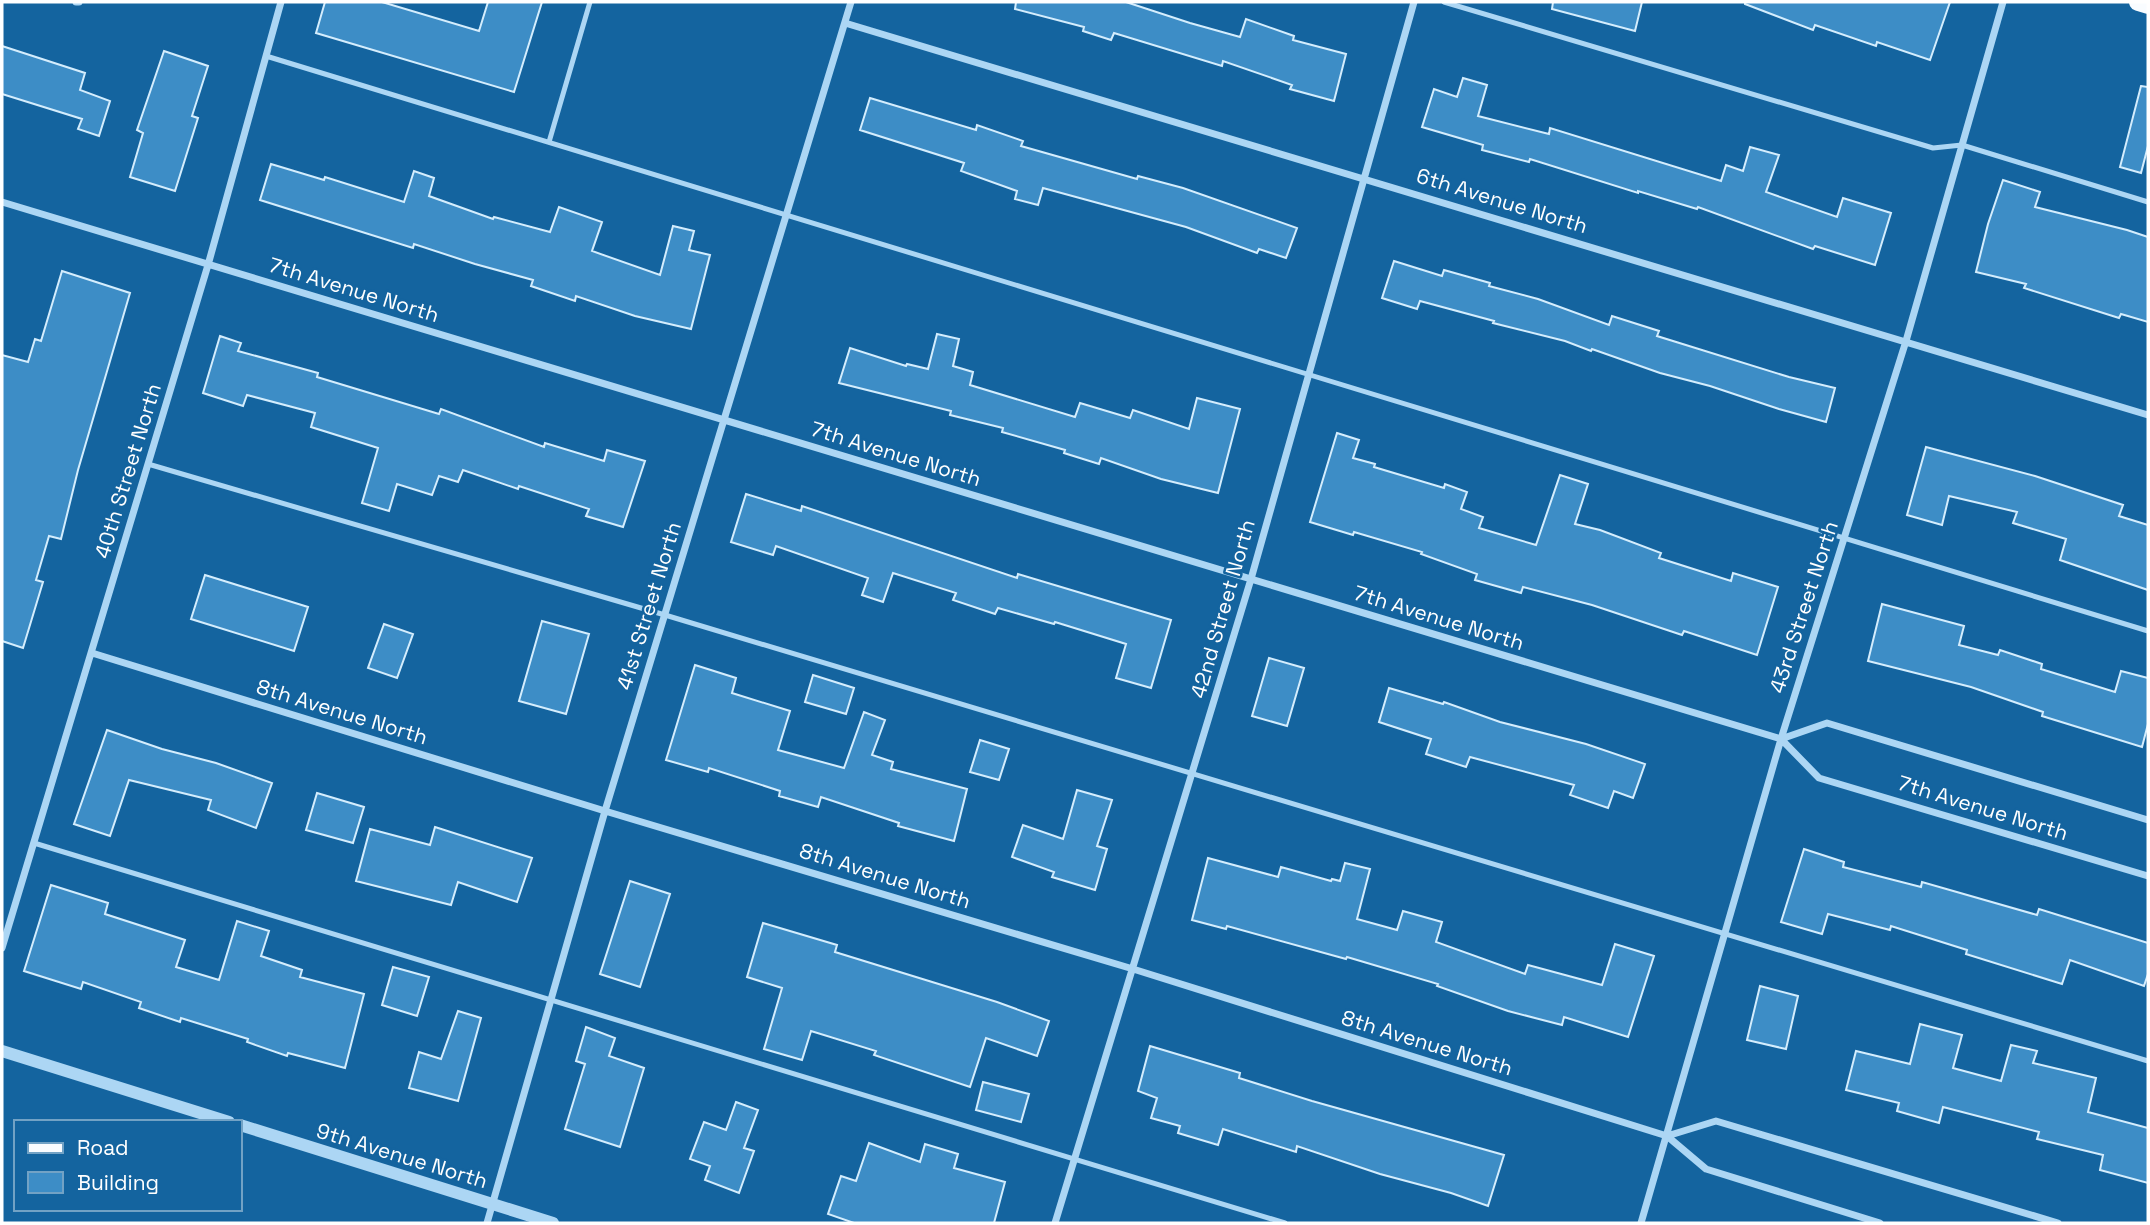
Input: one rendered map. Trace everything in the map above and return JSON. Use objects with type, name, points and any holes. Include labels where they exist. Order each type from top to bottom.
[{"type":"main road","points":[[2138,2],[2148,5]]},
{"type":"street","name":"40th Street North","points":[[2,948],[208,265],[281,2]]},
{"type":"street","name":"41st Street North","points":[[486,1223],[605,811],[852,2]]},
{"type":"street","name":"42nd Street North","points":[[1055,1223],[1251,579],[1414,2]]},
{"type":"street","name":"43rd Street North","points":[[1641,1223],[1781,739],[1906,341],[2003,2]]},
{"type":"street","name":"6th Avenue North","points":[[845,23],[2148,415]]},
{"type":"street","name":"7th Avenue North","points":[[2,202],[1781,739],[1819,778],[2148,876]]},
{"type":"street","name":"8th Avenue North","points":[[92,653],[605,811],[1133,969],[1667,1136],[1706,1170],[1880,1223]]},
{"type":"street","name":"7th Avenue North","points":[[1781,739],[1827,723],[2148,820]]},
{"type":"street","points":[[2,1051],[223,1120]]},
{"type":"street","points":[[1667,1136],[1716,1121],[2058,1223]]},
{"type":"street","name":"9th Avenue North","points":[[242,1126],[553,1223]]},
{"type":"lane","points":[[549,142],[590,2]]},
{"type":"lane","points":[[1444,2],[1933,148],[1962,145],[2148,202]]},
{"type":"lane","points":[[266,56],[2148,631]]},
{"type":"lane","points":[[148,464],[665,615],[2148,1061]]},
{"type":"lane","points":[[34,843],[1286,1223]]},
{"type":"building","points":[[325,2],[382,2],[479,31],[488,2],[542,2],[514,92],[316,33]]},
{"type":"building","points":[[1016,2],[1126,2],[1240,37],[1246,19],[1294,36],[1293,40],[1346,54],[1334,101],[1290,89],[1292,85],[1223,61],[1222,66],[1114,33],[1111,40],[1083,31],[1084,27],[1015,9]]},
{"type":"building","points":[[1553,2],[1642,2],[1635,31],[1552,9]]},
{"type":"building","points":[[1745,2],[1950,2],[1930,60],[1877,42],[1876,46],[1815,25],[1813,30]]},
{"type":"building","points":[[2,46],[85,73],[80,90],[110,101],[99,136],[78,129],[82,119],[2,94]]},
{"type":"building","points":[[164,51],[208,66],[192,116],[198,118],[175,191],[130,177],[143,133],[137,130]]},
{"type":"building","points":[[1463,78],[1487,85],[1478,116],[1549,134],[1550,128],[1721,181],[1726,165],[1743,171],[1750,147],[1779,155],[1766,192],[1837,217],[1843,198],[1891,213],[1875,265],[1815,246],[1813,249],[1698,207],[1697,209],[1638,193],[1530,159],[1529,162],[1482,150],[1483,145],[1422,127],[1434,89],[1457,97]]},
{"type":"building","points":[[2141,86],[2148,87],[2148,146],[2141,173],[2120,167]]},
{"type":"building","points":[[870,98],[976,130],[977,125],[1023,141],[1021,146],[1137,179],[1138,176],[1183,188],[1297,228],[1286,258],[1259,249],[1257,253],[1186,227],[1043,188],[1038,205],[1015,199],[1017,191],[961,171],[964,163],[860,130]]},
{"type":"building","points":[[271,164],[324,180],[325,177],[404,202],[414,171],[434,178],[429,196],[493,219],[494,217],[550,232],[559,207],[602,222],[592,251],[660,275],[673,226],[694,231],[689,250],[710,255],[691,329],[635,316],[576,296],[575,301],[531,286],[533,280],[414,244],[413,248],[260,200]]},
{"type":"building","points":[[2003,180],[2040,192],[2035,207],[2148,237],[2148,322],[2121,314],[2119,318],[2024,288],[2026,284],[1976,272]]},
{"type":"building","points":[[1394,261],[1442,276],[1444,270],[1490,283],[1489,286],[1538,299],[1609,325],[1612,316],[1659,331],[1657,336],[1789,377],[1835,388],[1826,422],[1660,373],[1592,349],[1591,351],[1565,341],[1493,323],[1494,321],[1420,301],[1417,309],[1382,298]]},
{"type":"building","points":[[62,271],[130,293],[78,470],[61,539],[49,536],[36,580],[43,582],[23,648],[2,641],[2,355],[28,362],[35,339],[41,341]]},
{"type":"building","points":[[937,334],[959,339],[953,366],[973,372],[970,385],[1075,417],[1080,403],[1130,418],[1133,410],[1189,429],[1197,398],[1240,409],[1218,493],[1161,479],[1101,458],[1099,464],[1064,453],[1065,450],[1002,432],[1003,428],[950,415],[951,411],[839,383],[850,348],[906,366],[907,364],[928,369]]},
{"type":"building","points":[[220,336],[241,343],[238,351],[318,373],[317,377],[439,414],[441,409],[544,447],[545,443],[604,461],[607,450],[645,461],[623,527],[586,516],[589,509],[463,470],[458,482],[439,476],[432,495],[397,484],[389,511],[362,503],[378,448],[311,427],[315,413],[247,395],[243,406],[203,393]]},
{"type":"building","points":[[1337,433],[1359,440],[1353,458],[1444,488],[1445,484],[1467,492],[1461,509],[1483,517],[1479,528],[1536,545],[1560,475],[1588,484],[1575,524],[1600,530],[1661,553],[1659,558],[1731,581],[1733,573],[1778,587],[1757,655],[1684,631],[1682,635],[1592,605],[1523,587],[1521,593],[1475,580],[1477,574],[1421,554],[1422,552],[1310,522]]},
{"type":"building","points":[[1926,447],[2035,476],[2123,505],[2119,516],[2148,525],[2148,590],[2060,560],[2066,539],[2013,523],[2017,512],[1949,496],[1942,525],[1907,515]]},
{"type":"building","points":[[746,494],[801,511],[802,506],[1017,578],[1018,574],[1171,620],[1151,688],[1116,678],[1126,644],[998,608],[995,614],[953,600],[956,593],[893,573],[883,602],[862,595],[868,578],[776,546],[773,555],[731,542]]},
{"type":"building","points":[[205,575],[308,607],[294,651],[191,619]]},
{"type":"building","points":[[1882,604],[1964,626],[1959,645],[1998,655],[2000,650],[2042,664],[2041,669],[2115,692],[2121,671],[2148,678],[2148,724],[2142,747],[2042,716],[2043,712],[1971,687],[1868,661]]},
{"type":"building","points":[[542,621],[589,634],[566,714],[519,701]]},
{"type":"building","points":[[384,624],[413,634],[397,678],[368,668]]},
{"type":"building","points":[[1269,658],[1304,668],[1287,726],[1252,716]]},
{"type":"building","points":[[695,665],[736,678],[732,693],[790,711],[778,750],[844,768],[864,712],[885,720],[872,755],[893,762],[891,769],[967,789],[954,841],[898,826],[899,823],[821,797],[818,807],[779,796],[780,791],[709,768],[708,772],[666,760]]},
{"type":"building","points":[[813,675],[854,688],[846,714],[805,702]]},
{"type":"building","points":[[1389,688],[1443,704],[1444,702],[1500,722],[1586,744],[1645,764],[1633,798],[1614,791],[1608,808],[1570,795],[1574,785],[1470,757],[1466,767],[1426,754],[1431,739],[1379,722]]},
{"type":"building","points":[[107,730],[272,783],[256,828],[208,810],[211,800],[129,780],[110,836],[74,824]]},
{"type":"building","points":[[980,740],[1009,749],[999,780],[970,772]]},
{"type":"building","points":[[1077,790],[1112,800],[1097,846],[1107,849],[1095,890],[1052,877],[1054,872],[1012,857],[1023,825],[1063,839]]},
{"type":"building","points":[[317,793],[364,807],[353,843],[306,830]]},
{"type":"building","points":[[435,827],[532,858],[517,902],[458,882],[451,905],[356,881],[370,829],[430,845]]},
{"type":"building","points":[[1804,849],[1844,862],[1843,867],[1921,887],[1922,882],[2037,915],[2039,909],[2148,943],[2148,974],[2144,986],[2070,960],[2062,984],[1966,954],[1967,950],[1891,926],[1890,930],[1828,914],[1822,934],[1781,922]]},
{"type":"building","points":[[1208,858],[1278,877],[1281,867],[1331,881],[1340,881],[1345,863],[1370,869],[1357,919],[1397,930],[1403,911],[1442,922],[1436,942],[1525,974],[1528,965],[1602,985],[1615,944],[1654,956],[1628,1037],[1564,1017],[1562,1025],[1508,1011],[1437,986],[1438,984],[1347,957],[1346,959],[1227,926],[1226,929],[1192,920]]},
{"type":"building","points":[[630,881],[670,894],[640,987],[600,974]]},
{"type":"building","points":[[51,885],[108,903],[105,914],[185,940],[176,967],[219,980],[237,921],[269,931],[261,956],[302,970],[300,977],[364,994],[345,1068],[288,1053],[287,1056],[247,1042],[248,1039],[181,1018],[180,1022],[139,1008],[141,1002],[83,982],[81,989],[24,971]]},
{"type":"building","points":[[763,923],[837,945],[835,952],[997,1002],[1049,1021],[1037,1056],[986,1038],[970,1087],[874,1055],[876,1051],[811,1031],[802,1060],[764,1049],[782,988],[747,977]]},
{"type":"building","points":[[393,967],[429,977],[417,1016],[382,1005]]},
{"type":"building","points":[[1760,986],[1798,996],[1786,1049],[1747,1040]]},
{"type":"building","points":[[458,1011],[481,1018],[458,1101],[409,1088],[419,1052],[441,1059]]},
{"type":"building","points":[[1920,1024],[1962,1035],[1953,1068],[2001,1081],[2011,1045],[2037,1051],[2033,1063],[2096,1078],[2088,1112],[2148,1128],[2148,1183],[2100,1170],[2103,1155],[2037,1139],[2039,1132],[1943,1107],[1939,1123],[1897,1111],[1899,1103],[1846,1090],[1856,1051],[1910,1064]]},
{"type":"building","points":[[586,1027],[615,1038],[609,1056],[644,1068],[620,1147],[565,1129],[585,1064],[576,1061]]},
{"type":"building","points":[[1150,1046],[1240,1073],[1239,1078],[1312,1101],[1504,1155],[1488,1206],[1297,1146],[1296,1152],[1223,1129],[1218,1145],[1178,1133],[1180,1126],[1151,1118],[1157,1098],[1138,1091]]},
{"type":"building","points":[[983,1082],[1029,1094],[1021,1122],[976,1110]]},
{"type":"building","points":[[736,1102],[758,1110],[744,1148],[754,1151],[739,1193],[705,1180],[710,1166],[690,1159],[704,1122],[726,1130]]},
{"type":"building","points":[[869,1143],[920,1162],[925,1144],[958,1154],[954,1168],[1005,1182],[994,1223],[854,1223],[828,1214],[841,1176],[856,1181]]}]
